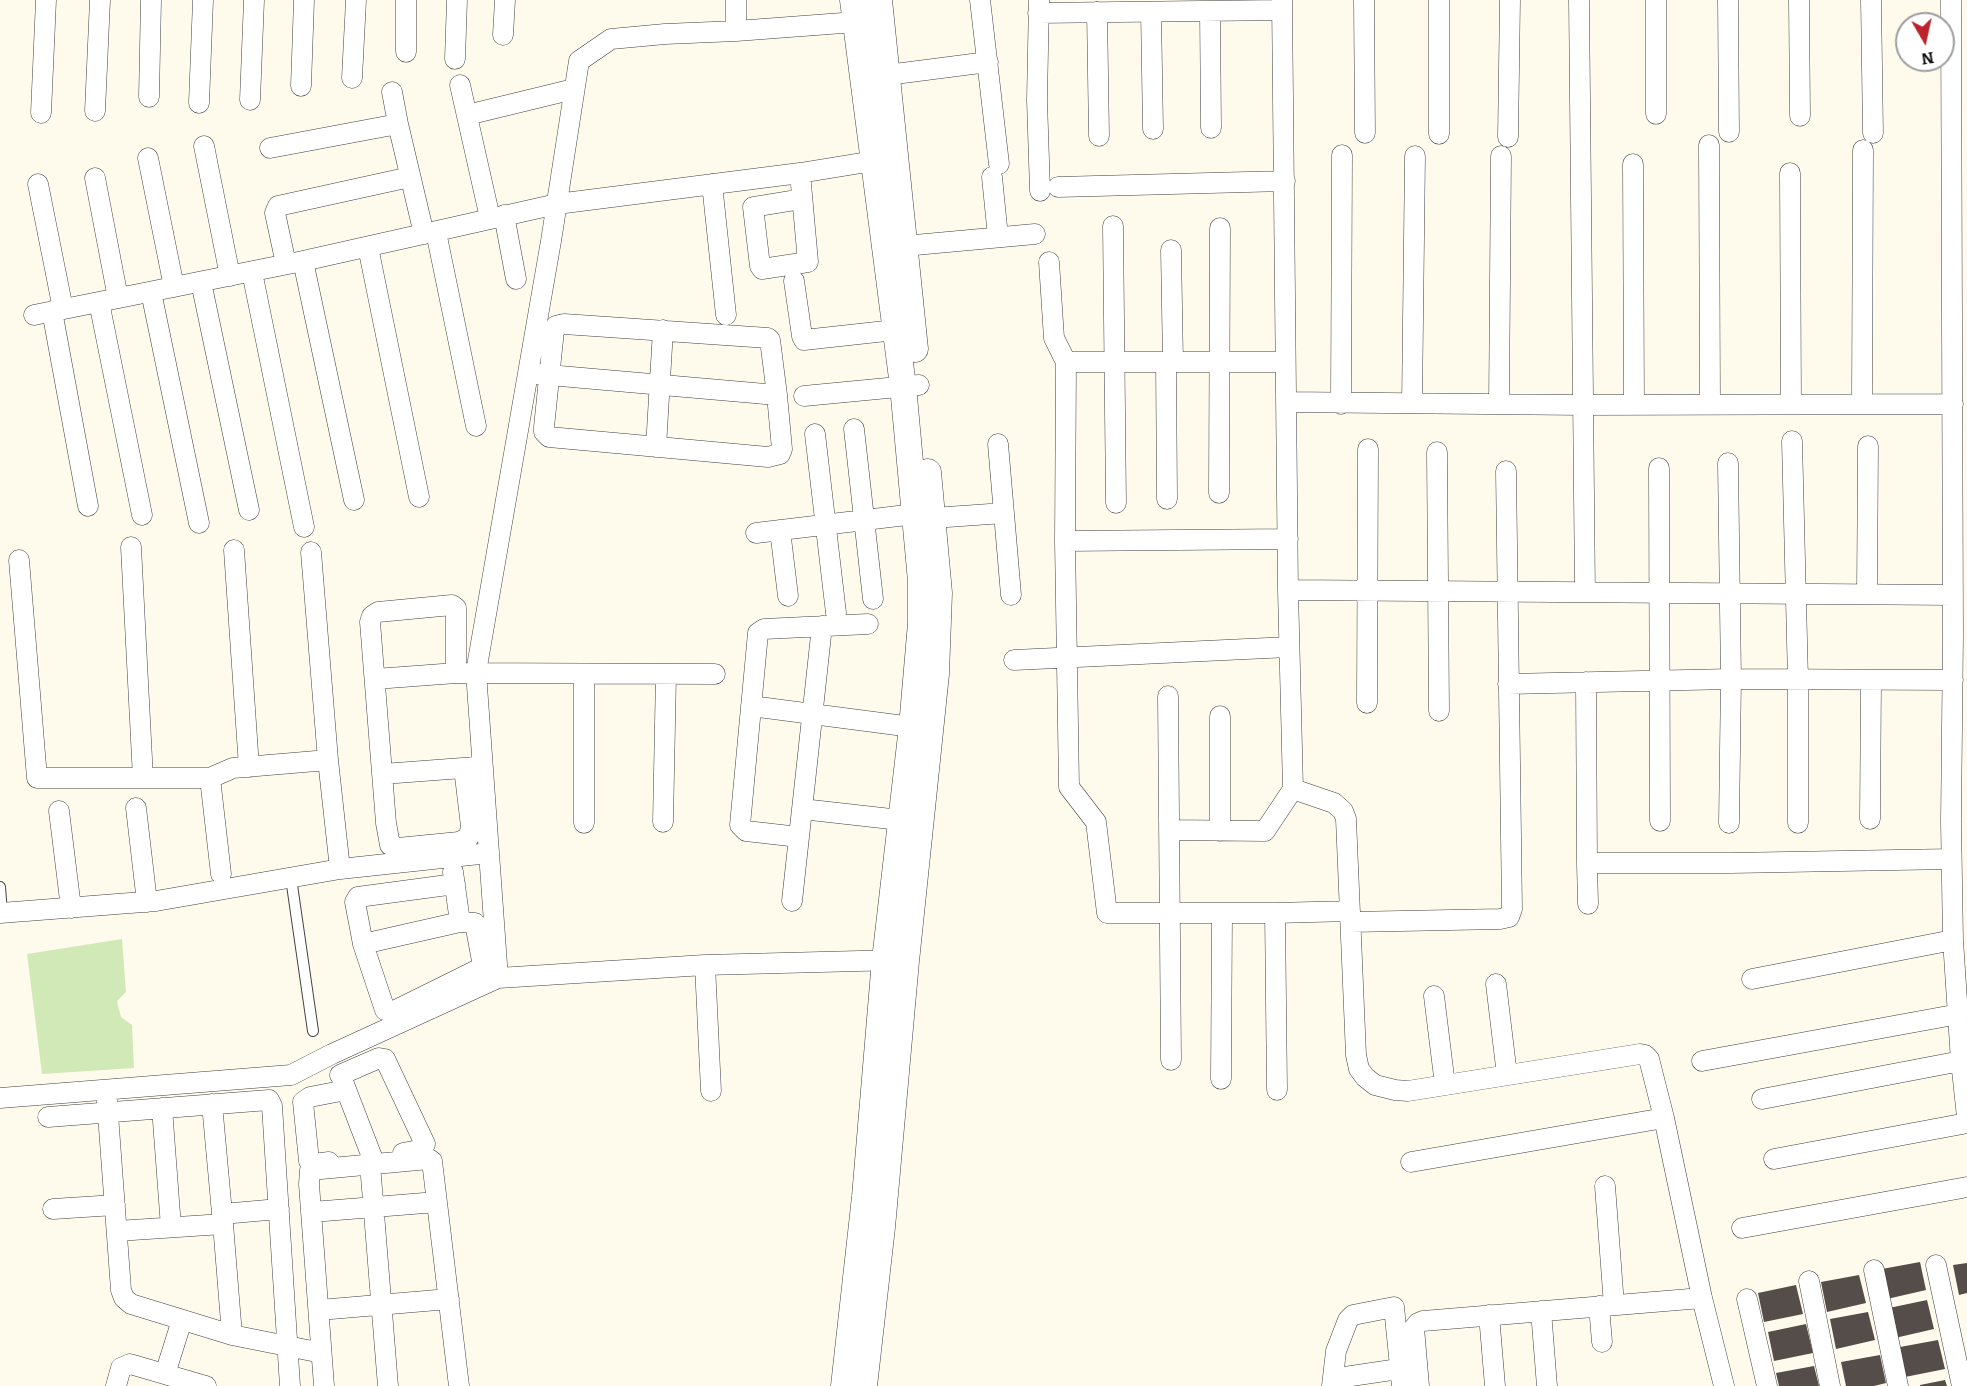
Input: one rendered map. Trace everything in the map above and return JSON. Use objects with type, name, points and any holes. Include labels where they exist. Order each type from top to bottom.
[{"type":"street","points":[[41,113],[46,0]]},
{"type":"street","points":[[95,111],[100,0]]},
{"type":"street","points":[[149,96],[151,0]]},
{"type":"street","points":[[199,104],[202,0]]},
{"type":"street","points":[[250,100],[254,0]]},
{"type":"street","points":[[301,86],[304,0]]},
{"type":"street","points":[[352,78],[356,0]]},
{"type":"street","points":[[406,0],[406,52]]},
{"type":"street","points":[[455,59],[457,0]]},
{"type":"street","points":[[503,35],[505,0]]},
{"type":"street","points":[[736,0],[736,31]]},
{"type":"street","points":[[879,0],[887,75],[885,159],[896,330],[911,385]]},
{"type":"street","points":[[980,0],[988,62],[996,170],[998,237]]},
{"type":"street","points":[[1364,0],[1365,133]]},
{"type":"street","points":[[1439,134],[1440,0]]},
{"type":"street","points":[[1508,137],[1510,0]]},
{"type":"street","points":[[1579,0],[1585,592]]},
{"type":"street","points":[[1656,0],[1656,114]]},
{"type":"street","points":[[1728,0],[1729,132]]},
{"type":"street","points":[[1799,0],[1800,116]]},
{"type":"street","points":[[1871,0],[1873,133]]},
{"type":"street","points":[[1952,0],[1959,163],[1960,358],[1953,404],[1960,457],[1953,595],[1960,635],[1953,680],[1959,821],[1951,859],[1960,915],[1953,940],[1962,992],[1959,1014],[1967,1117]]},
{"type":"street","points":[[1169,830],[1265,831],[1293,789],[1288,590],[1285,181],[1282,5],[1210,11],[1151,12],[1097,12],[1039,6],[1037,100],[1049,189],[1285,181]]},
{"type":"street","points":[[466,673],[528,373],[579,61],[611,39],[736,31],[854,11],[904,246],[911,385],[924,516],[939,593],[936,674],[895,960],[844,1386]]},
{"type":"street","points":[[1210,11],[1211,128]]},
{"type":"street","points":[[1097,12],[1099,136]]},
{"type":"street","points":[[1151,12],[1153,129]]},
{"type":"street","points":[[887,75],[988,62]]},
{"type":"street","points":[[460,85],[516,279]]},
{"type":"street","points":[[467,115],[574,89]]},
{"type":"street","points":[[392,92],[410,177],[430,233],[476,426]]},
{"type":"street","points":[[270,148],[398,124]]},
{"type":"street","points":[[1709,145],[1710,404]]},
{"type":"street","points":[[204,146],[230,276]]},
{"type":"street","points":[[1862,404],[1863,150]]},
{"type":"street","points":[[1341,404],[1342,155]]},
{"type":"street","points":[[1412,404],[1415,156]]},
{"type":"street","points":[[1498,404],[1501,156]]},
{"type":"street","points":[[148,158],[174,287]]},
{"type":"street","points":[[50,312],[252,272],[557,204],[800,173],[885,159]]},
{"type":"street","points":[[1633,164],[1634,405]]},
{"type":"street","points":[[800,173],[802,199]]},
{"type":"street","points":[[1790,173],[1791,404]]},
{"type":"street","points":[[354,500],[295,262],[275,213],[278,206],[410,177]]},
{"type":"street","points":[[95,178],[109,300],[142,515]]},
{"type":"street","points":[[38,184],[50,312],[88,506]]},
{"type":"street","points":[[712,184],[726,315]]},
{"type":"street","points":[[1113,226],[1116,503]]},
{"type":"street","points":[[1220,228],[1220,493]]},
{"type":"street","points":[[904,246],[1035,234]]},
{"type":"street","points":[[368,247],[419,497]]},
{"type":"street","points":[[1167,500],[1171,250]]},
{"type":"street","points":[[1049,262],[1054,338],[1066,362],[1065,541],[1069,787],[1096,822],[1107,913],[1275,913],[1500,919],[1509,917],[1512,900],[1506,471]]},
{"type":"street","points":[[252,272],[304,527]]},
{"type":"street","points":[[794,281],[804,340],[896,330]]},
{"type":"street","points":[[201,282],[249,510]]},
{"type":"street","points":[[151,292],[199,523]]},
{"type":"street","points":[[564,324],[768,338],[782,449],[776,457],[549,437],[544,432],[548,375],[556,326],[564,324]]},
{"type":"street","points":[[656,447],[663,330]]},
{"type":"street","points":[[1066,362],[1285,362]]},
{"type":"street","points":[[528,373],[777,395]]},
{"type":"street","points":[[804,396],[911,385]]},
{"type":"street","points":[[1286,402],[1582,405],[1953,404]]},
{"type":"street","points":[[854,429],[873,599]]},
{"type":"street","points":[[792,901],[813,714],[829,620],[826,524],[814,434]]},
{"type":"street","points":[[1792,441],[1798,680],[1798,823]]},
{"type":"street","points":[[998,444],[1011,595]]},
{"type":"street","points":[[1867,594],[1868,446]]},
{"type":"street","points":[[1367,703],[1368,449]]},
{"type":"street","points":[[1437,452],[1439,711]]},
{"type":"street","points":[[1728,463],[1731,679],[1729,823]]},
{"type":"street","points":[[1659,468],[1660,821]]},
{"type":"street","points":[[756,532],[865,519],[1004,513]]},
{"type":"street","points":[[864,1386],[882,1227],[900,820],[912,727],[921,612],[924,516]]},
{"type":"street","points":[[780,530],[788,596]]},
{"type":"street","points":[[1065,541],[1288,539]]},
{"type":"street","points":[[131,547],[143,778]]},
{"type":"street","points":[[234,550],[249,767]]},
{"type":"street","points":[[311,552],[328,760],[340,869]]},
{"type":"street","points":[[19,560],[37,778],[210,778],[233,768],[328,760]]},
{"type":"street","points":[[1288,590],[1953,595]]},
{"type":"street","points":[[452,605],[458,611],[466,673],[473,767],[469,837],[459,842],[398,848],[390,845],[375,679],[370,622],[372,616],[378,612],[452,605]]},
{"type":"street","points":[[799,837],[746,831],[740,825],[758,636],[764,629],[829,620],[868,624]]},
{"type":"street","points":[[1014,660],[1289,647]]},
{"type":"street","points":[[375,679],[466,673],[715,674]]},
{"type":"street","points":[[584,674],[584,823]]},
{"type":"street","points":[[663,822],[666,675]]},
{"type":"street","points":[[1508,684],[1731,679],[1953,680]]},
{"type":"street","points":[[1870,819],[1871,681]]},
{"type":"street","points":[[1586,682],[1588,904]]},
{"type":"street","points":[[1168,696],[1171,1060]]},
{"type":"street","points":[[751,706],[912,727]]},
{"type":"street","points":[[1220,716],[1220,831]]},
{"type":"street","points":[[383,774],[473,767]]},
{"type":"street","points":[[473,767],[489,853],[498,978]]},
{"type":"street","points":[[210,778],[221,874]]},
{"type":"street","points":[[1293,789],[1334,803],[1343,811],[1346,819],[1356,1055],[1359,1069],[1365,1077],[1376,1085],[1408,1091],[1645,1054],[1664,1118],[1702,1298],[1724,1386]]},
{"type":"street","points":[[136,808],[147,902]]},
{"type":"street","points":[[802,809],[900,820]]},
{"type":"street","points":[[59,811],[71,908]]},
{"type":"street","points":[[1,913],[147,902],[340,869],[489,853]]},
{"type":"street","points":[[451,857],[460,922]]},
{"type":"street","points":[[1587,863],[1951,859]]},
{"type":"street","points":[[363,944],[460,922],[475,922],[482,961],[481,968],[392,1012],[385,1010],[363,944],[355,902],[358,897],[455,884]]},
{"type":"street","points":[[1221,1079],[1222,913]]},
{"type":"street","points":[[1275,913],[1277,1090]]},
{"type":"street","points":[[1752,979],[1953,940]]},
{"type":"street","points":[[0,1098],[291,1076],[332,1054],[498,978],[705,964],[895,960]]},
{"type":"street","points":[[705,964],[711,1091]]},
{"type":"street","points":[[1496,984],[1507,1075]]},
{"type":"street","points":[[1434,996],[1445,1085]]},
{"type":"street","points":[[1702,1060],[1959,1014]]},
{"type":"street","points":[[332,1054],[371,1160],[388,1386]]},
{"type":"street","points":[[324,1386],[310,1170],[371,1160],[419,1150],[425,1144],[385,1059],[379,1058],[343,1083],[303,1102],[309,1161],[314,1164],[371,1160],[431,1159],[459,1386]]},
{"type":"street","points":[[1762,1099],[1961,1061]]},
{"type":"street","points":[[291,1076],[315,1386]]},
{"type":"street","points":[[106,1089],[121,1290],[124,1298],[131,1304],[232,1335],[312,1351]]},
{"type":"street","points":[[48,1117],[269,1100],[272,1106],[290,1386]]},
{"type":"street","points":[[212,1104],[232,1335]]},
{"type":"street","points":[[162,1108],[171,1227]]},
{"type":"street","points":[[1411,1162],[1664,1118]]},
{"type":"street","points":[[1774,1159],[1967,1123]]},
{"type":"street","points":[[1602,1342],[1606,1305],[1605,1186]]},
{"type":"street","points":[[1743,1228],[1967,1187]]},
{"type":"street","points":[[312,1212],[437,1202]]},
{"type":"street","points":[[52,1209],[115,1205]]},
{"type":"street","points":[[117,1231],[171,1227],[279,1209]]},
{"type":"street","points":[[1936,1265],[1962,1386]]},
{"type":"street","points":[[1874,1270],[1898,1386]]},
{"type":"street","points":[[1809,1281],[1830,1386]]},
{"type":"street","points":[[1410,1377],[1414,1328],[1418,1323],[1702,1298]]},
{"type":"street","points":[[319,1310],[449,1299]]},
{"type":"street","points":[[1747,1299],[1767,1386]]},
{"type":"street","points":[[1394,1307],[1410,1377],[1339,1382],[1336,1351],[1348,1320],[1353,1315],[1394,1307]]},
{"type":"street","points":[[1541,1311],[1547,1386]]},
{"type":"street","points":[[1490,1315],[1495,1386]]},
{"type":"street","points":[[165,1374],[182,1320]]},
{"type":"street","points":[[116,1386],[121,1368],[125,1365],[135,1365],[206,1386]]},
{"type":"lane","points":[[291,878],[313,1030]]},
{"type":"lane","points":[[0,887],[1,913]]},
{"type":"green space","points":[[122,939],[126,992],[117,1001],[121,1017],[132,1025],[134,1068],[42,1074],[27,954]]},
{"type":"building","points":[[1920,1262],[1926,1290],[1887,1299],[1882,1269]]},
{"type":"building","points":[[1967,1263],[1967,1293],[1959,1295],[1953,1265]]},
{"type":"building","points":[[1859,1275],[1866,1303],[1827,1312],[1821,1282]]},
{"type":"building","points":[[1796,1285],[1803,1314],[1764,1322],[1758,1293]]},
{"type":"building","points":[[1927,1300],[1934,1329],[1895,1338],[1889,1308]]},
{"type":"building","points":[[1868,1312],[1875,1340],[1836,1349],[1830,1319]]},
{"type":"building","points":[[1806,1324],[1813,1353],[1774,1361],[1768,1332]]},
{"type":"building","points":[[1938,1340],[1945,1369],[1905,1377],[1900,1347]]},
{"type":"building","points":[[1880,1355],[1886,1383],[1874,1386],[1846,1386],[1841,1362]]},
{"type":"building","points":[[1814,1366],[1819,1386],[1779,1386],[1776,1373]]},
{"type":"building","points":[[1945,1380],[1947,1386],[1920,1386],[1920,1385]]}]
